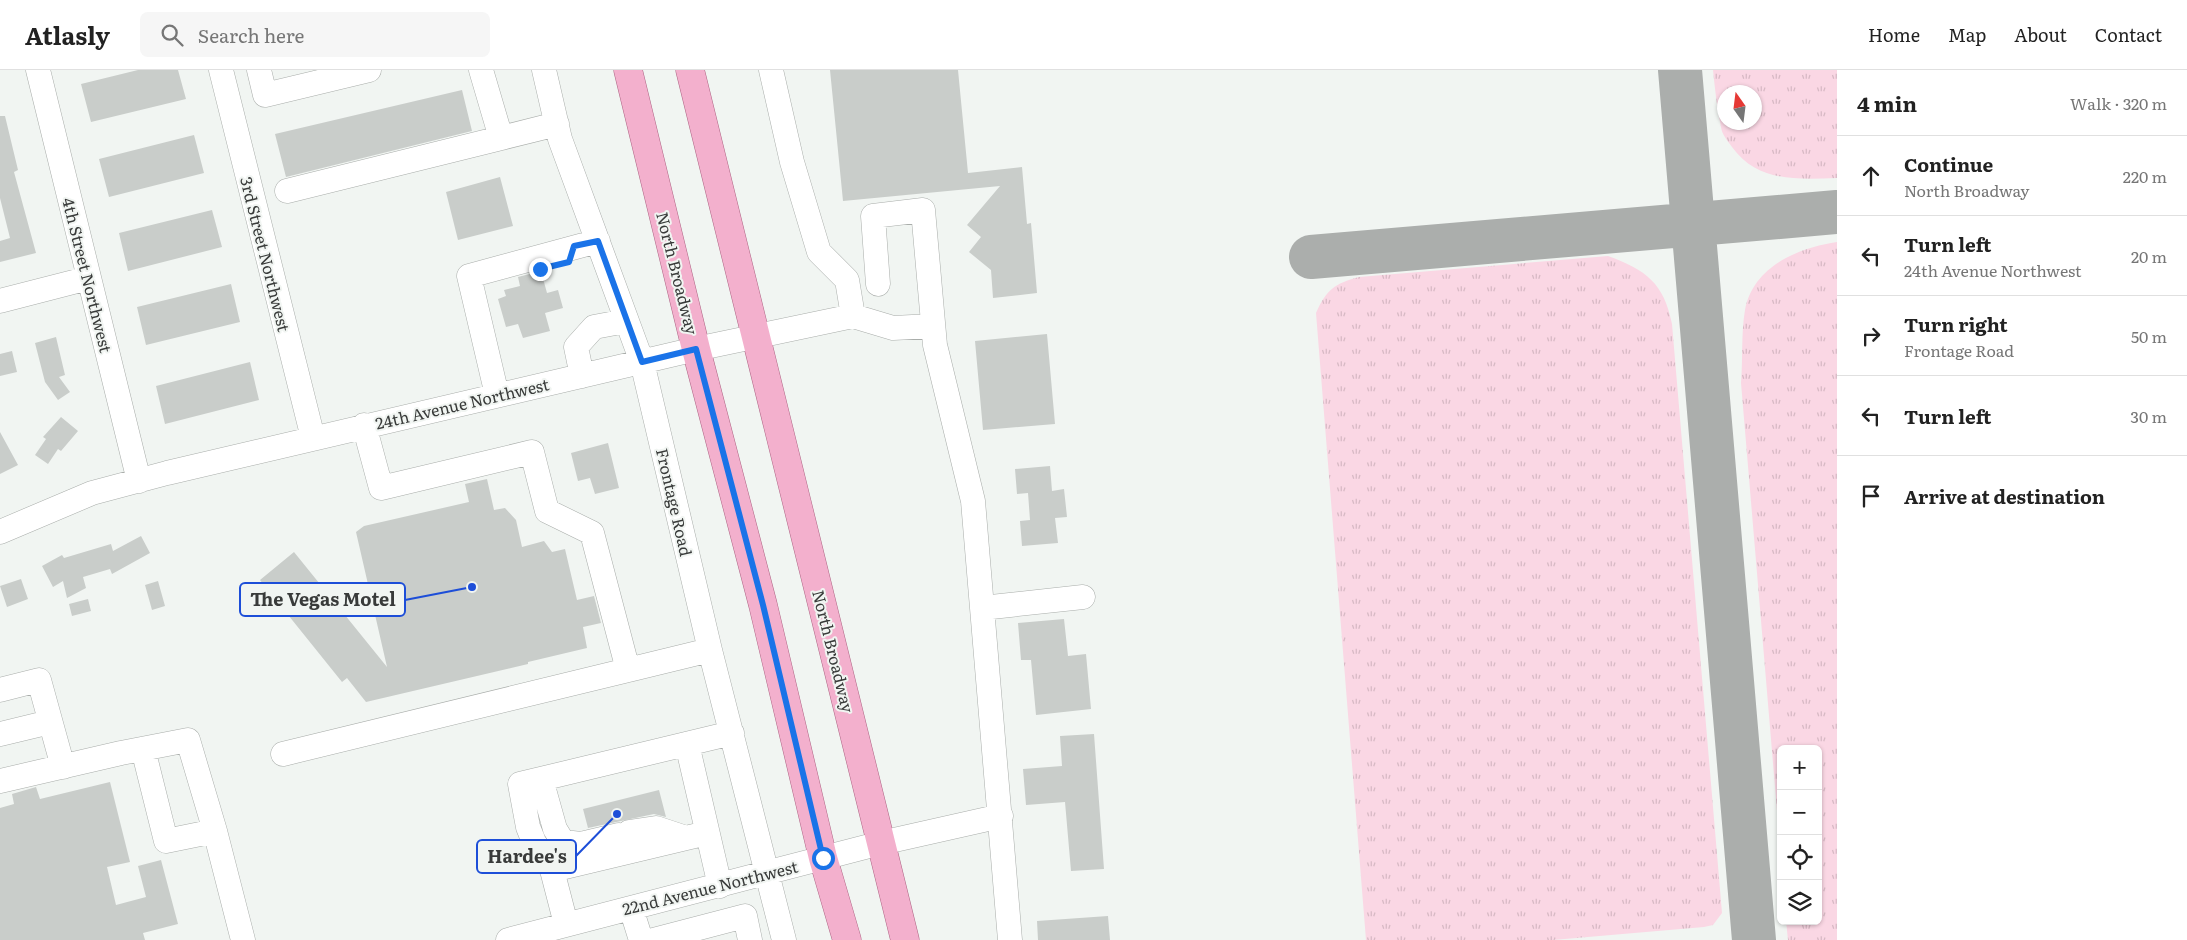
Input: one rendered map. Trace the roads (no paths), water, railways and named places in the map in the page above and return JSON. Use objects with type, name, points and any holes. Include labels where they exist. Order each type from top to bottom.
[{"type":"main road","name":"North Broadway","points":[[628,70],[696,349],[763,605],[823,858],[847,940]]},
{"type":"main road","name":"North Broadway","points":[[690,70],[905,940]]},
{"type":"street","name":"4th Street Northwest","points":[[38,70],[139,481]]},
{"type":"street","name":"3rd Street Northwest","points":[[221,70],[313,438]]},
{"type":"street","points":[[259,70],[265,95],[369,70]]},
{"type":"street","points":[[481,70],[501,138]]},
{"type":"street","name":"Frontage Road","points":[[544,70],[557,124],[642,362],[710,650],[784,940]]},
{"type":"street","points":[[771,70],[792,162],[819,252],[847,280],[853,316]]},
{"type":"street","points":[[287,191],[557,124]]},
{"type":"street","points":[[878,284],[873,216],[923,210],[935,345],[973,501],[1010,940]]},
{"type":"street","points":[[477,274],[598,241]]},
{"type":"street","points":[[540,269],[569,262],[574,246]]},
{"type":"street","points":[[477,274],[517,275]]},
{"type":"street","points":[[477,274],[497,395]]},
{"type":"street","points":[[0,301],[89,278]]},
{"type":"street","name":"24th Avenue Northwest","points":[[0,532],[92,493],[364,425],[696,349],[853,316],[893,328],[932,326]]},
{"type":"street","points":[[582,376],[576,348],[594,327],[626,321]]},
{"type":"street","points":[[364,425],[381,488],[532,452],[547,511],[592,533],[628,670]]},
{"type":"street","points":[[982,608],[1083,598]]},
{"type":"street","points":[[283,754],[710,650]]},
{"type":"street","points":[[0,690],[39,680],[62,767]]},
{"type":"street","points":[[0,734],[50,722]]},
{"type":"street","points":[[566,924],[552,870],[534,842],[528,827],[520,784],[732,733]]},
{"type":"street","points":[[0,782],[188,740],[216,831],[243,940]]},
{"type":"street","points":[[686,744],[697,836],[729,884],[745,916],[750,940]]},
{"type":"street","points":[[143,749],[166,841],[216,831]]},
{"type":"street","points":[[541,779],[555,829],[563,842],[581,844],[624,833],[656,828],[697,836]]},
{"type":"street","name":"22nd Avenue Northwest","points":[[508,940],[539,936],[566,924],[729,884],[881,843],[1001,816]]},
{"type":"street","points":[[552,870],[697,836]]},
{"type":"street","points":[[631,908],[641,940]]},
{"type":"street","points":[[653,940],[776,908]]},
{"type":"place","name":"The Vegas Motel","points":[[472,587]]},
{"type":"place","name":"Hardee's","points":[[617,814]]}]
